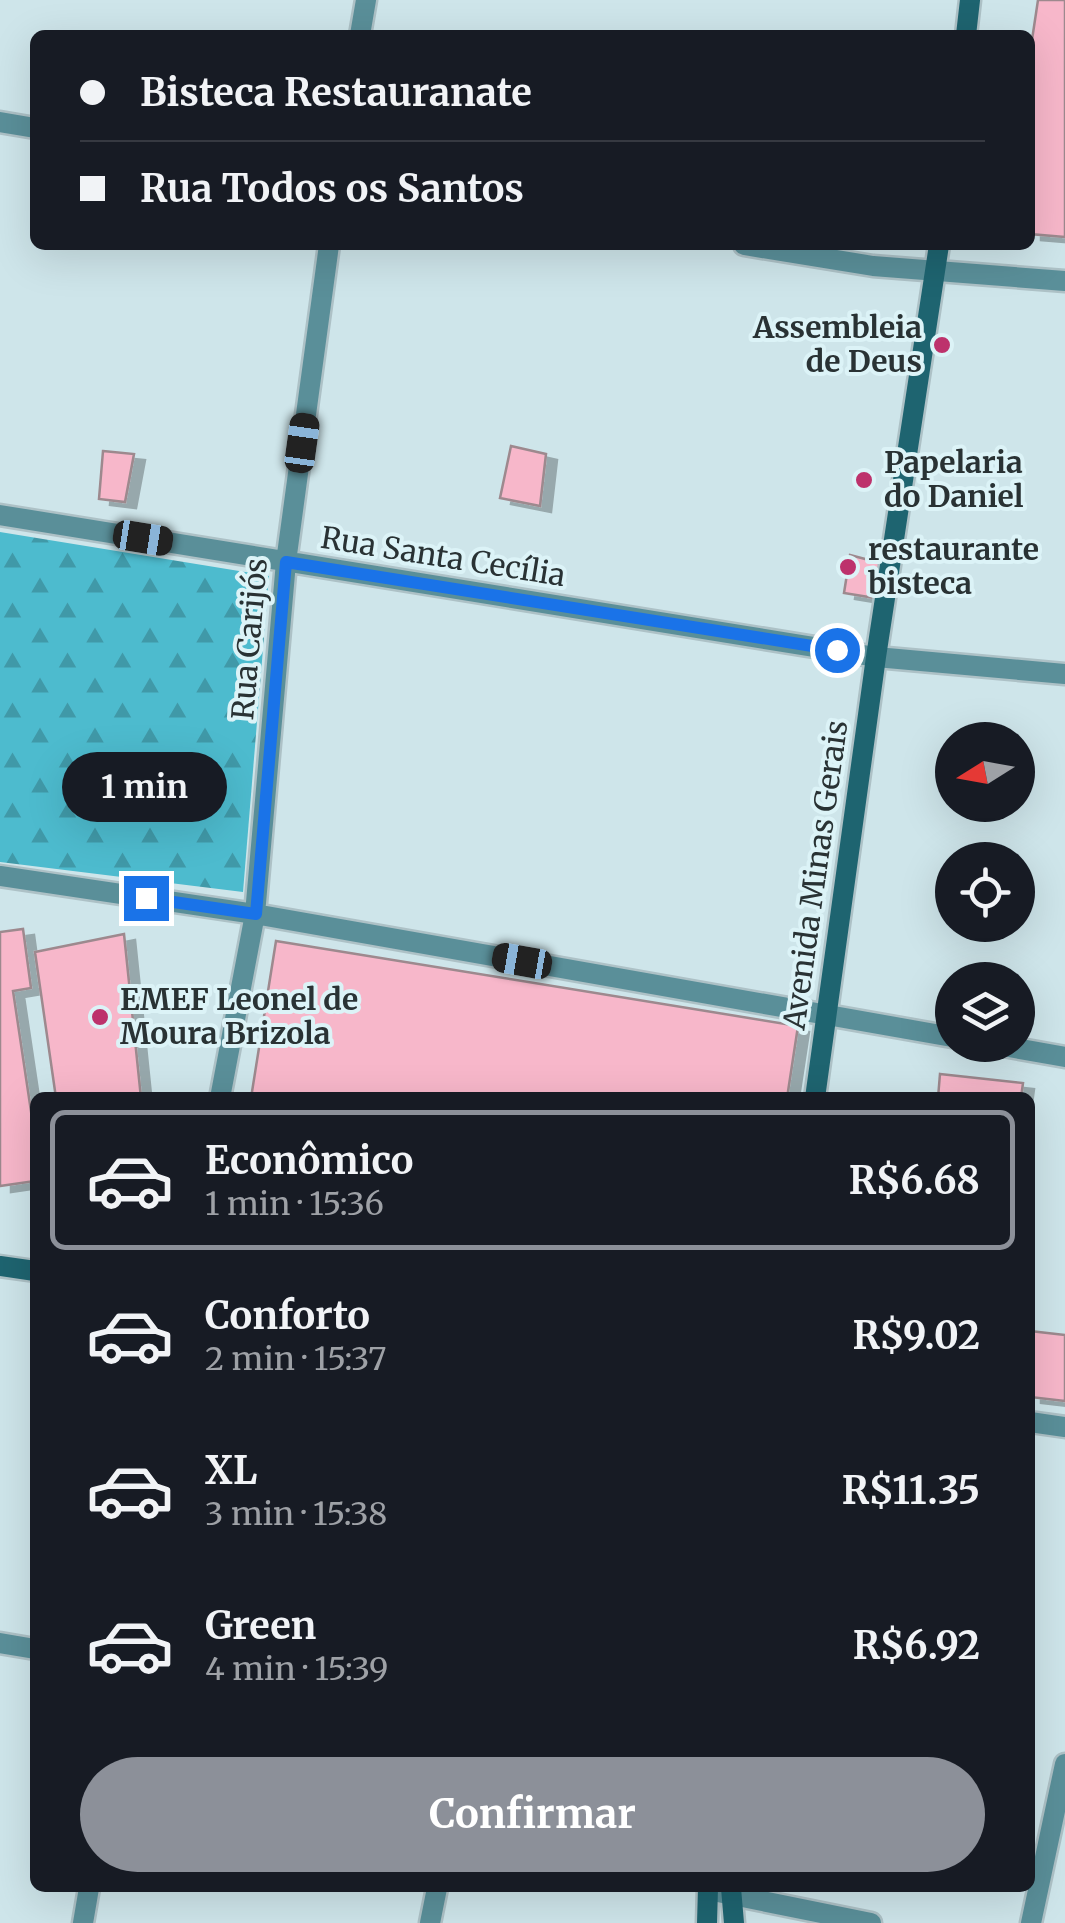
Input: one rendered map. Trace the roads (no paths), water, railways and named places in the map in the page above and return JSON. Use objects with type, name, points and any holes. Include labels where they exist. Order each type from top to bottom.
[{"type":"street","points":[[361,30],[366,0]]},
{"type":"street","points":[[967,30],[970,0]]},
{"type":"street","points":[[0,122],[30,127]]},
{"type":"street","name":"Rua Carijós","points":[[221,1092],[256,914],[286,562],[327,250]]},
{"type":"street","points":[[775,250],[873,266],[1065,281]]},
{"type":"street","name":"Avenida Minas Gerais","points":[[816,1092],[876,657],[938,250]]},
{"type":"street","name":"Rua Santa Cecília","points":[[0,516],[876,657],[1065,674]]},
{"type":"street","points":[[0,876],[256,914],[935,1034]]},
{"type":"street","points":[[1035,1052],[1065,1057]]},
{"type":"street","points":[[0,1266],[30,1271]]},
{"type":"street","points":[[1035,1423],[1065,1426]]},
{"type":"street","points":[[0,1643],[30,1648]]},
{"type":"street","points":[[1031,1923],[1065,1764]]},
{"type":"street","points":[[84,1923],[88,1892]]},
{"type":"street","points":[[430,1923],[436,1892]]},
{"type":"street","points":[[706,1923],[708,1892]]},
{"type":"street","points":[[732,1892],[734,1923]]},
{"type":"street","points":[[736,1892],[872,1923]]},
{"type":"place","name":"Assembleia de Deus","points":[[942,345]]},
{"type":"place","name":"Papelaria do Daniel","points":[[864,480]]},
{"type":"place","name":"restaurante bisteca","points":[[848,567]]},
{"type":"place","name":"EMEF Leonel de Moura Brizola","points":[[100,1017]]}]
